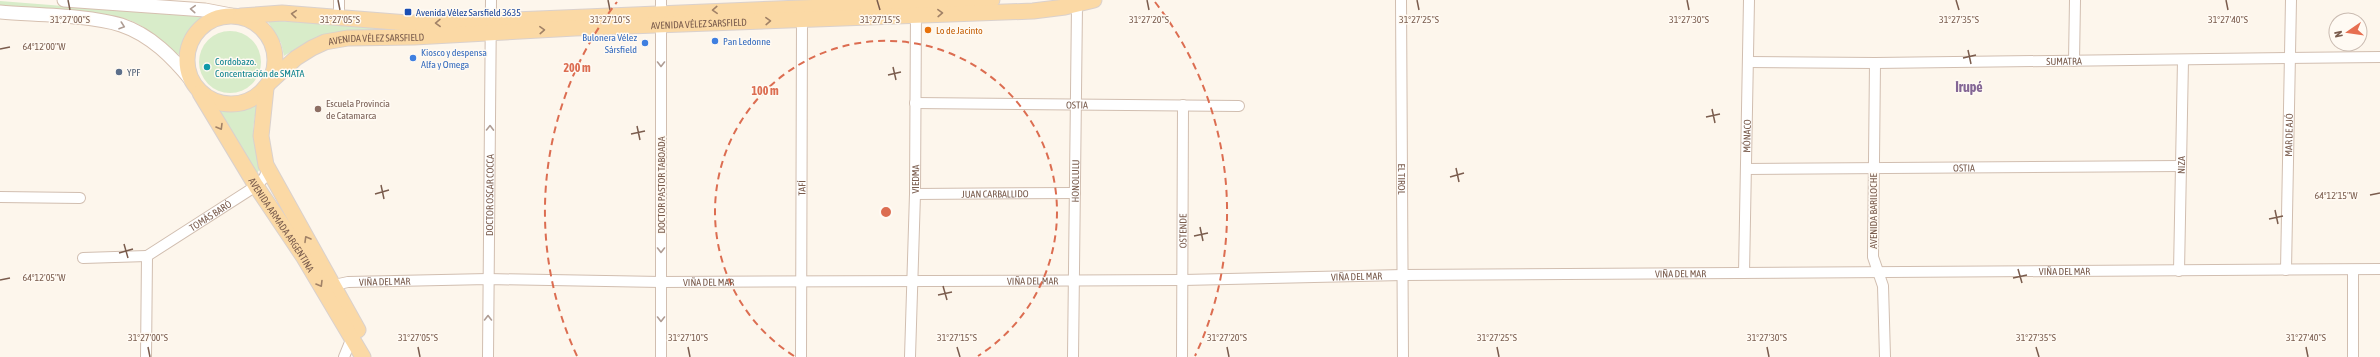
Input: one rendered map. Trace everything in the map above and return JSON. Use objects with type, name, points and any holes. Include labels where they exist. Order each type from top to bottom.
[{"type":"main road","name":"AVENIDA VÉLEZ SARSFIELD","points":[[64,0],[144,3],[205,10],[236,16],[282,13],[408,23],[492,27]]},
{"type":"main road","name":"AVENIDA VÉLEZ SARSFIELD","points":[[268,85],[303,53],[318,45],[334,40],[661,13],[917,5],[992,0]]},
{"type":"main road","name":"AVENIDA VÉLEZ SARSFIELD","points":[[661,13],[802,19],[917,5],[1034,11],[1094,0]]},
{"type":"main road","points":[[0,12],[91,20],[122,25],[146,37],[164,50],[196,87],[215,102],[236,105],[256,97],[268,85],[275,65],[273,47],[264,31],[236,16],[214,19],[205,24],[191,40],[186,60],[196,87]]},
{"type":"main road","name":"AVENIDA ARMADA ARGENTINA","points":[[268,85],[261,136],[262,154],[268,169],[334,285],[363,357]]},
{"type":"main road","name":"AVENIDA ARMADA ARGENTINA","points":[[196,87],[256,186],[372,357]]},
{"type":"street","points":[[339,0],[339,18]]},
{"type":"street","name":"DOCTOR OSCAR COCCA","points":[[488,357],[492,0]]},
{"type":"street","name":"EL TIROL","points":[[1401,0],[1403,357]]},
{"type":"street","name":"MÓNACO","points":[[1744,272],[1750,0]]},
{"type":"street","points":[[2074,61],[2075,0]]},
{"type":"street","name":"MAR DE AJÓ","points":[[2286,270],[2291,0]]},
{"type":"street","name":"HONOLULU","points":[[1073,357],[1077,4]]},
{"type":"street","name":"VIEDMA","points":[[910,357],[915,194],[917,5]]},
{"type":"street","name":"DOCTOR PASTOR TABOADA","points":[[661,13],[661,357]]},
{"type":"street","name":"TAFÍ","points":[[801,357],[802,19]]},
{"type":"street","name":"SUMATRA","points":[[1748,62],[1874,63],[2380,58]]},
{"type":"street","name":"NIZA","points":[[2179,270],[2182,60]]},
{"type":"street","name":"AVENIDA BARILOCHE","points":[[1874,63],[1873,257],[1877,272],[1884,286],[1885,357]]},
{"type":"street","name":"OSTIA","points":[[915,103],[1239,106]]},
{"type":"street","name":"OSTENDE","points":[[1182,357],[1183,105]]},
{"type":"street","name":"OSTIA","points":[[1746,169],[2181,166]]},
{"type":"street","name":"TOMÁS BARÓ","points":[[147,256],[256,186],[264,178],[268,169]]},
{"type":"street","name":"JUAN CARBALLIDO","points":[[915,194],[1075,193]]},
{"type":"street","points":[[0,197],[80,198]]},
{"type":"street","points":[[83,258],[147,256],[146,357]]},
{"type":"street","name":"VIÑA DEL MAR","points":[[334,285],[348,282],[488,280],[912,282],[1074,279],[1183,280],[1403,275],[2380,269]]},
{"type":"street","points":[[2353,270],[2353,357]]},
{"type":"street","points":[[344,357],[355,334]]},
{"type":"green space","points":[[0,1],[203,17],[190,29],[182,56],[169,48],[143,27],[129,20],[82,12],[0,7]]},
{"type":"green space","points":[[267,20],[396,29],[396,31],[364,30],[338,32],[313,40],[284,56],[281,43]]},
{"type":"green space","points":[[230,31],[247,36],[252,40],[256,45],[261,62],[256,79],[252,84],[247,88],[230,93],[213,88],[208,84],[204,79],[199,62],[204,45],[208,40],[213,36]]},
{"type":"green space","points":[[258,102],[253,136],[260,169],[257,173],[254,173],[216,109],[238,111],[253,106]]},
{"type":"place","name":"Avenida Vélez Sarsfield 3635","points":[[408,12]]},
{"type":"place","name":"Lo de Jacinto","points":[[928,30]]},
{"type":"place","name":"Pan Ledonne","points":[[715,41]]},
{"type":"place","name":"Bulonera Vélez Sársfield","points":[[645,43]]},
{"type":"place","name":"Kiosco y despensa Alfa y Omega","points":[[413,58]]},
{"type":"place","name":"Cordobazo. Concentración de SMATA","points":[[207,67]]},
{"type":"place","name":"YPF","points":[[119,72]]},
{"type":"place","name":"Escuela Provincia de Catamarca","points":[[318,109]]},
{"type":"district","name":"Irupé","points":[[1969,87]]}]
